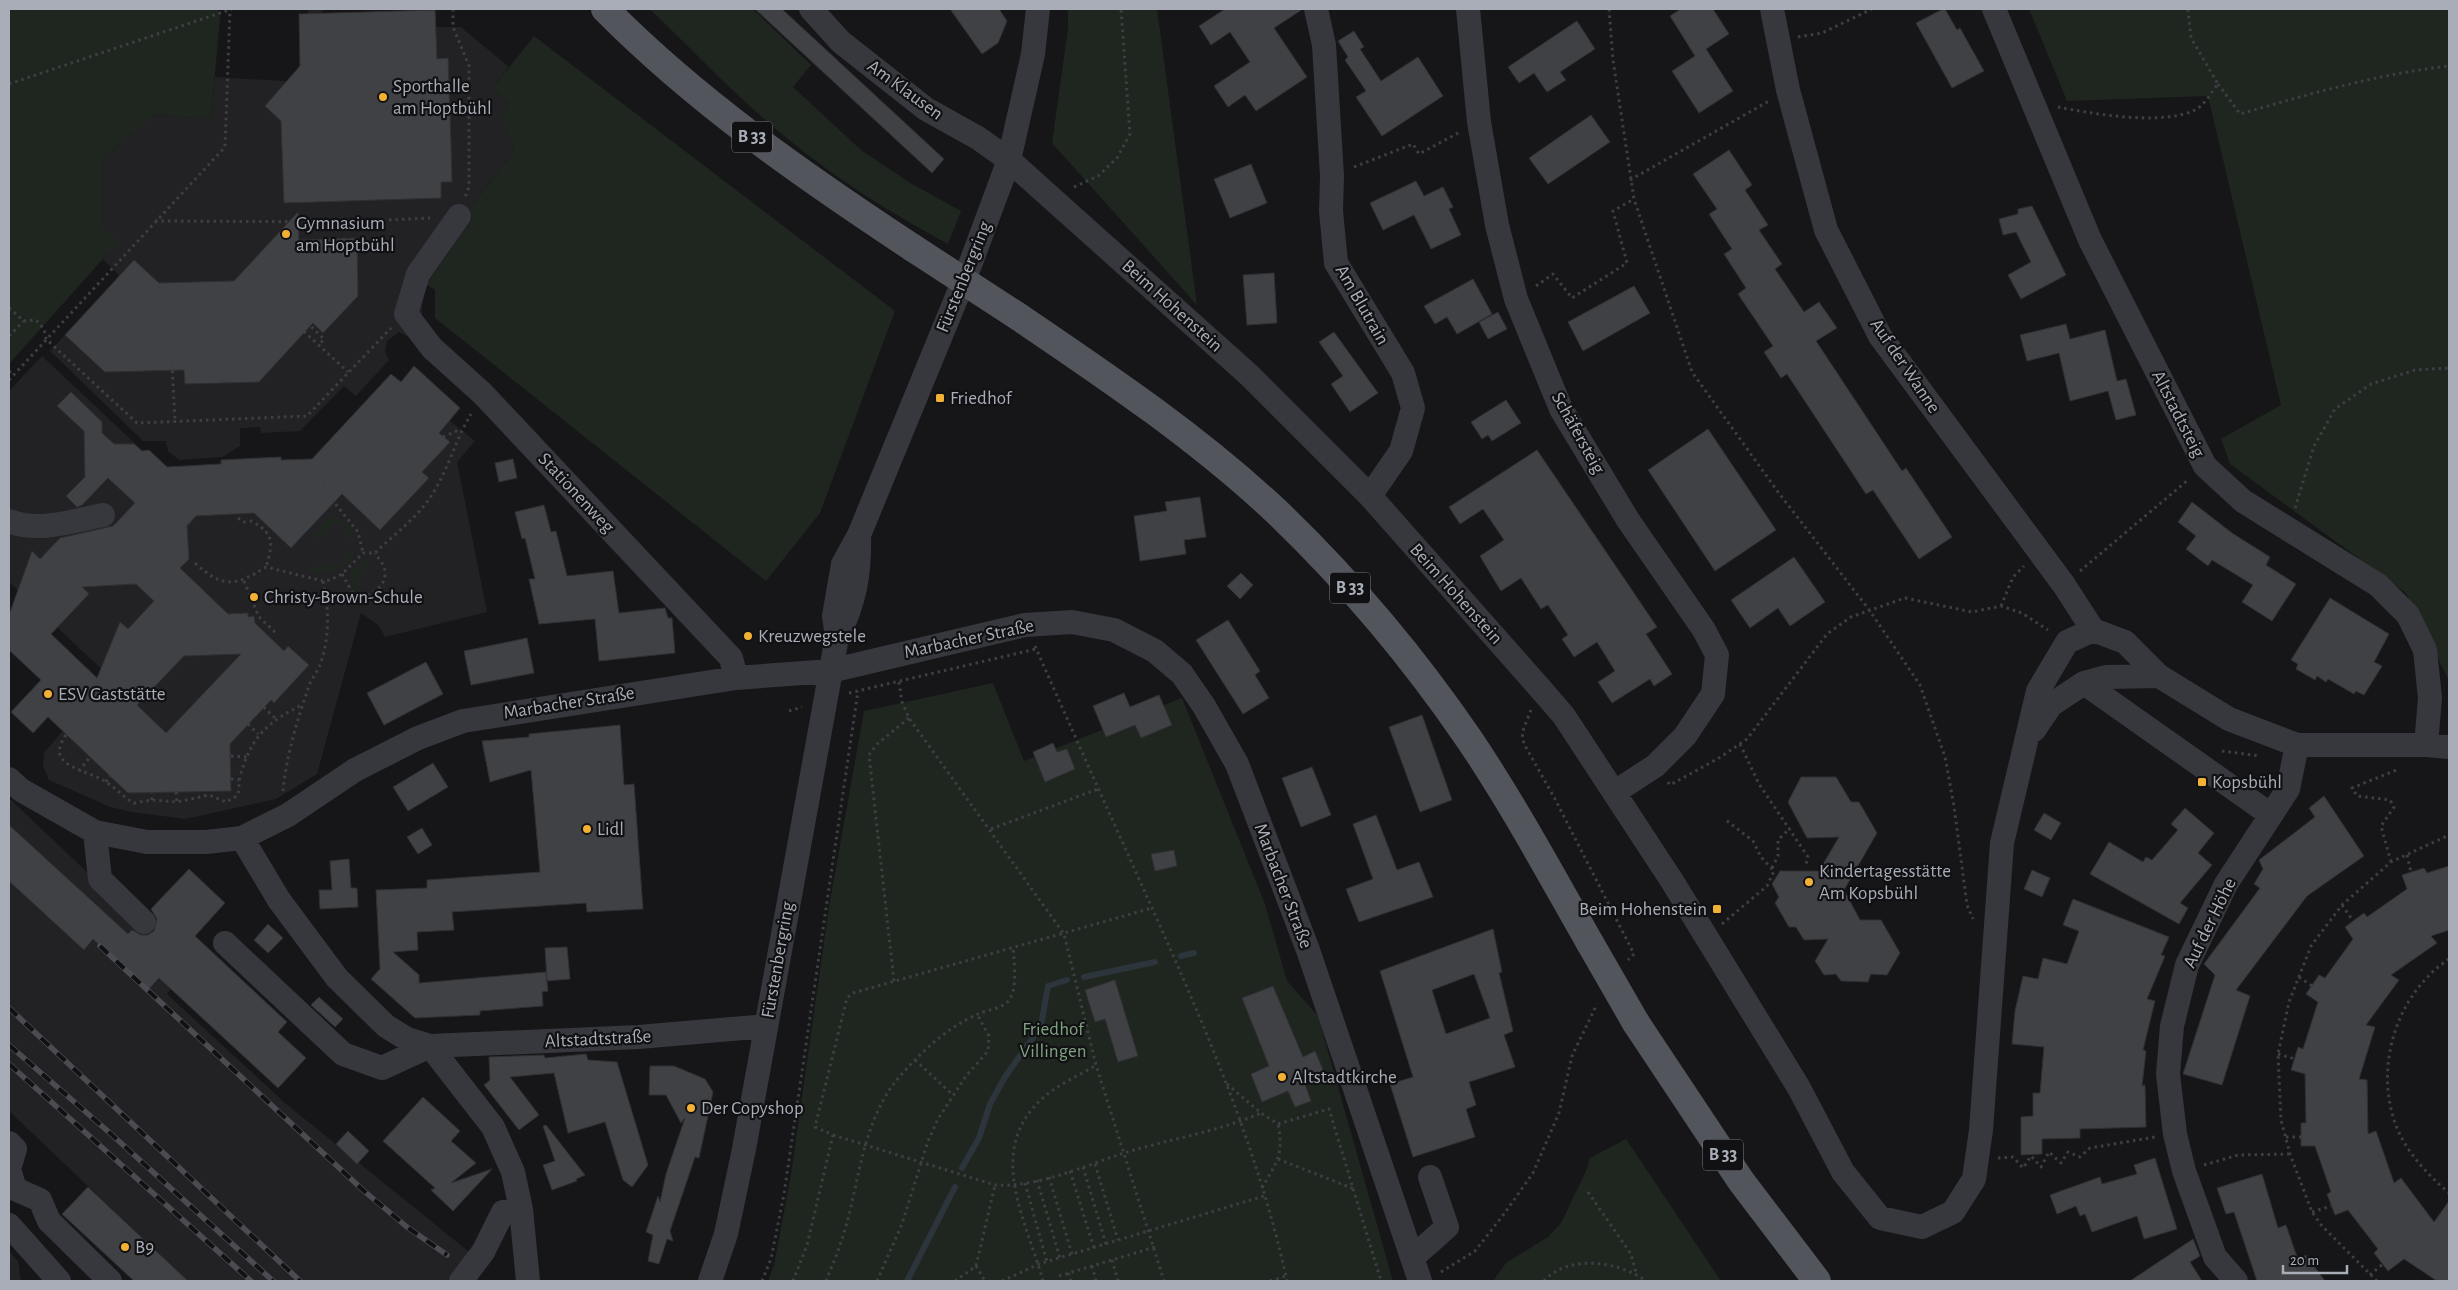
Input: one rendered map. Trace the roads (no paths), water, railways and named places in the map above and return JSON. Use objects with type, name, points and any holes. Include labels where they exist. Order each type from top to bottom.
[{"type":"main road","name":"B 33","points":[[605,9],[661,62],[756,141],[807,178],[1019,317],[1138,399],[1202,447],[1277,512],[1360,598],[1405,652],[1470,741],[1636,1023],[1741,1180],[1817,1281]]},
{"type":"street","name":"Am Klausen","points":[[811,9],[842,42],[926,109],[978,138],[1009,160]]},
{"type":"street","name":"Fürstenbergring","points":[[710,1281],[726,1234],[766,1026],[830,671],[838,637],[850,615],[853,602],[860,566],[859,535],[970,266],[1009,160],[1033,54],[1038,9]]},
{"type":"street","name":"Am Blutrain","points":[[1316,9],[1324,45],[1332,176],[1331,211],[1336,263],[1403,373],[1413,408],[1401,451],[1370,496]]},
{"type":"street","name":"Schäfersteig","points":[[1468,9],[1479,122],[1497,225],[1516,298],[1561,409],[1628,520],[1704,630],[1717,655],[1713,694],[1685,736],[1656,766],[1615,792]]},
{"type":"street","name":"Auf der Wanne","points":[[1772,9],[1788,90],[1826,230],[1880,336],[2040,551],[2093,630]]},
{"type":"street","name":"Altstadtsteig","points":[[1994,9],[2090,240],[2205,466],[2243,501],[2378,585],[2408,615],[2425,650],[2430,698],[2426,745]]},
{"type":"street","name":"Beim Hohenstein","points":[[1009,160],[1249,375],[1370,496],[1564,716],[1615,792],[1799,1088],[1843,1172],[1880,1218],[1922,1227],[1953,1212],[1974,1179],[1978,1159],[2002,843],[2038,691],[2066,642],[2093,630]]},
{"type":"street","name":"Stationenweg","points":[[459,216],[418,274],[406,314],[432,348],[483,394],[731,658],[736,678]]},
{"type":"street","points":[[9,521],[20,525],[44,527],[103,515]]},
{"type":"street","name":"Marbacher Straße","points":[[9,779],[21,790],[95,832],[147,842],[206,842],[242,838],[288,816],[356,770],[418,738],[463,721],[736,678],[830,671],[1026,625],[1072,622],[1114,630],[1155,651],[1182,674],[1204,706],[1237,764],[1308,950],[1412,1258],[1426,1279]]},
{"type":"street","points":[[2093,630],[2125,642],[2160,676],[2229,719],[2297,745],[2426,745],[2449,748]]},
{"type":"street","points":[[2084,683],[2106,677],[2160,676]]},
{"type":"street","name":"Beim Hohenstein","points":[[2026,743],[2051,705],[2084,683]]},
{"type":"street","points":[[2084,683],[2271,815]]},
{"type":"street","name":"Auf der Höhe","points":[[2236,1281],[2215,1257],[2184,1171],[2175,1134],[2168,1074],[2172,1026],[2187,965],[2226,884],[2288,789],[2297,745]]},
{"type":"street","points":[[95,832],[100,879],[144,922]]},
{"type":"street","name":"Altstadtstraße","points":[[242,838],[278,900],[337,978],[386,1026],[406,1039],[430,1046],[639,1038],[766,1026]]},
{"type":"street","points":[[225,943],[343,1054],[382,1068],[430,1046],[493,1127],[513,1172],[521,1209],[528,1281]]},
{"type":"street","points":[[9,1143],[15,1149],[9,1169],[12,1192],[40,1200],[49,1221],[110,1281]]},
{"type":"street","points":[[1412,1258],[1447,1227],[1430,1177]]},
{"type":"street","points":[[461,1281],[483,1252],[502,1212],[521,1209]]},
{"type":"street","points":[[11,1232],[59,1281]]},
{"type":"waterway","points":[[1181,956],[1194,953]]},
{"type":"waterway","points":[[1084,977],[1155,962]]},
{"type":"waterway","points":[[962,1168],[979,1138],[990,1104],[1005,1077],[1041,1026],[1048,986],[1067,980]]},
{"type":"waterway","points":[[907,1281],[955,1187]]},
{"type":"railway","points":[[100,946],[364,1191],[407,1227],[447,1255]]},
{"type":"railway","points":[[9,1008],[300,1281]]},
{"type":"railway","points":[[9,1045],[111,1134],[273,1281]]},
{"type":"railway","points":[[9,1064],[251,1281]]},
{"type":"place","name":"Sporthalle am Hoptbühl","points":[[383,97]]},
{"type":"place","name":"Gymnasium am Hoptbühl","points":[[286,234]]},
{"type":"place","name":"Friedhof","points":[[940,398]]},
{"type":"place","name":"Christy-Brown-Schule","points":[[254,597]]},
{"type":"place","name":"Kreuzwegstele","points":[[748,636]]},
{"type":"place","name":"ESV Gaststätte","points":[[48,694]]},
{"type":"place","name":"Kopsbühl","points":[[2202,782]]},
{"type":"place","name":"Lidl","points":[[587,829]]},
{"type":"place","name":"Kindertagesstätte Am Kopsbühl","points":[[1809,882]]},
{"type":"place","name":"Beim Hohenstein","points":[[1717,909]]},
{"type":"place","name":"Altstadtkirche","points":[[1282,1077]]},
{"type":"place","name":"Der Copyshop","points":[[691,1108]]},
{"type":"place","name":"B9","points":[[125,1247]]},
{"type":"park label","name":"Friedhof Villingen","points":[[1053,1040]]}]
